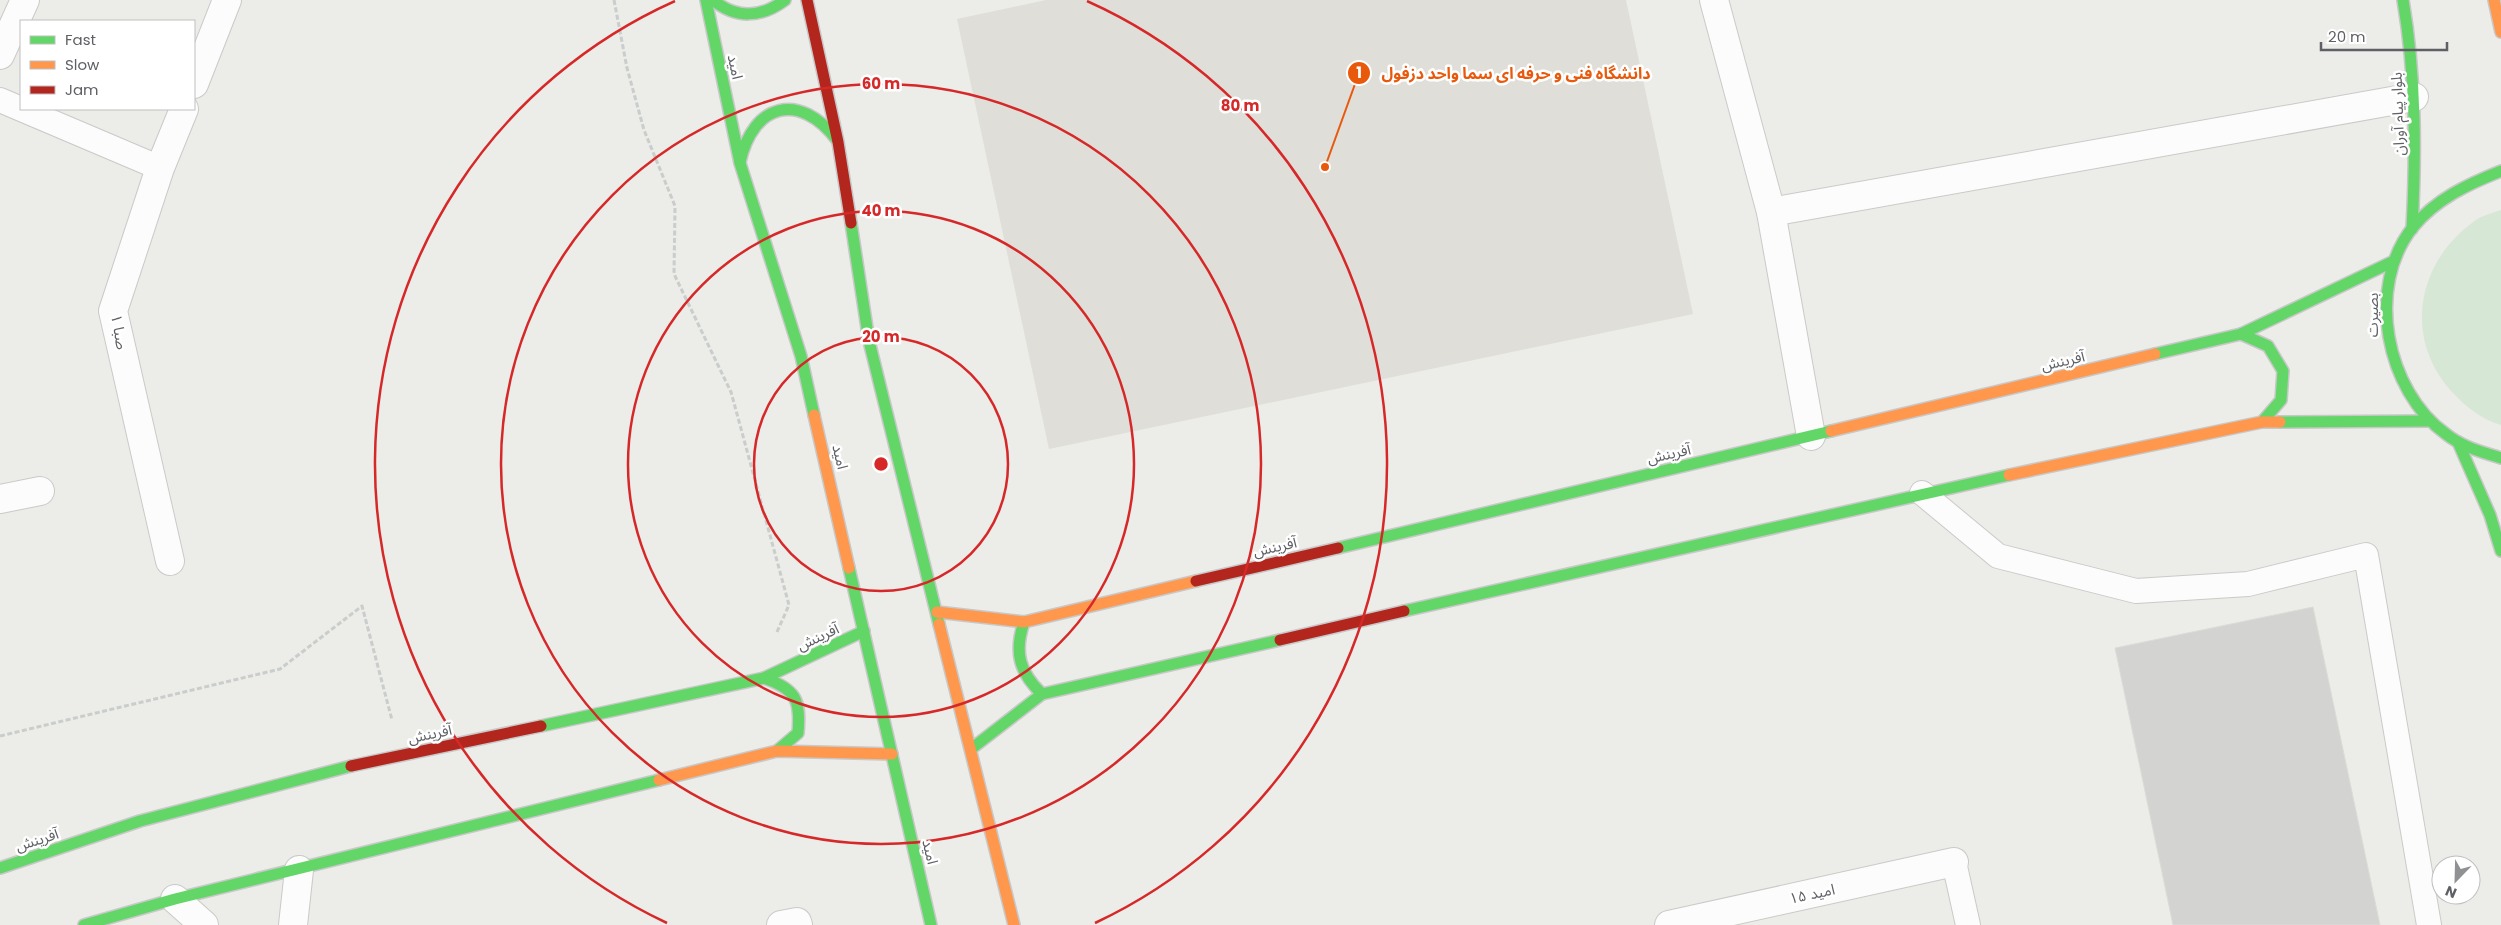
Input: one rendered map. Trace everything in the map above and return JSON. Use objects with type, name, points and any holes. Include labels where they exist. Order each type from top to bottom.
[{"type":"main road","name":"امید","points":[[706,0],[740,163],[801,356],[931,925]]},
{"type":"main road","points":[[713,0],[728,11],[744,16],[761,14],[776,8],[785,0]]},
{"type":"main road","points":[[807,0],[838,142],[869,341],[1014,925]]},
{"type":"main road","name":"بلوار پیام آوران","points":[[2403,0],[2409,33],[2414,97],[2415,189],[2412,229]]},
{"type":"main road","points":[[2494,0],[2501,32]]},
{"type":"main road","points":[[740,163],[741,148],[747,133],[758,120],[771,112],[787,109],[803,111],[818,117],[830,128],[838,142]]},
{"type":"main road","name":"بصیرت","points":[[2501,171],[2468,183],[2436,202],[2412,229],[2394,261],[2386,295],[2385,330],[2393,363],[2408,394],[2430,421],[2458,442],[2490,456],[2501,458]]},
{"type":"main road","name":"آفرینش","points":[[937,612],[1024,622],[2241,334],[2394,261]]},
{"type":"main road","points":[[2241,334],[2268,346],[2283,371],[2281,400],[2262,422]]},
{"type":"main road","points":[[971,749],[1042,694],[1922,493],[2262,422],[2430,421]]},
{"type":"main road","points":[[2458,442],[2490,515],[2501,551]]},
{"type":"main road","points":[[1024,622],[1018,637],[1017,654],[1021,670],[1030,683],[1042,694]]},
{"type":"main road","name":"آفرینش","points":[[0,868],[140,822],[342,768],[764,678],[864,631]]},
{"type":"main road","points":[[764,678],[780,683],[786,688],[793,694],[801,709],[798,733],[777,751]]},
{"type":"main road","points":[[84,925],[175,899],[777,751],[892,754]]},
{"type":"street","points":[[0,55],[25,0]]},
{"type":"street","points":[[195,81],[227,0]]},
{"type":"street","points":[[1714,0],[1770,212],[1811,436]]},
{"type":"street","points":[[1770,212],[2414,97]]},
{"type":"street","name":"صبا ۱","points":[[170,561],[113,311],[160,168],[184,110]]},
{"type":"street","points":[[0,499],[40,490]]},
{"type":"street","name":"امید ۱۵","points":[[1669,925],[1954,862]]},
{"type":"street","points":[[293,925],[299,870]]},
{"type":"street","points":[[175,899],[204,925]]},
{"type":"street","points":[[781,925],[797,922],[798,925]]},
{"type":"lane","points":[[0,100],[20,108]]},
{"type":"lane","points":[[24,110],[160,168]]},
{"type":"lane","points":[[1922,493],[1998,556],[2136,591],[2248,584],[2366,555],[2429,925]]},
{"type":"lane","points":[[1954,862],[1968,925]]},
{"type":"path","points":[[614,0],[627,68],[644,130],[675,206],[674,274],[731,392],[789,604],[775,636]]},
{"type":"path","points":[[0,736],[280,669],[362,606],[401,756]]},
{"type":"shaded area","points":[[1046,0],[1626,0],[1693,314],[1049,449],[957,19]]},
{"type":"green space","points":[[2501,210],[2501,425],[2475,412],[2454,394],[2438,372],[2427,350],[2422,326],[2423,302],[2429,279],[2440,257],[2456,237],[2476,220]]},
{"type":"building","points":[[2313,607],[2380,925],[2173,925],[2115,648]]},
{"type":"traffic: fast","points":[[706,0],[740,163],[801,356],[814,415]]},
{"type":"traffic: fast","points":[[713,0],[731,11],[749,14],[767,10],[785,0]]},
{"type":"traffic: fast","points":[[2403,0],[2413,86],[2414,171],[2412,229]]},
{"type":"traffic: fast","points":[[740,162],[746,142],[755,127],[767,116],[780,110],[793,110],[808,114],[823,124],[837,140]]},
{"type":"traffic: fast","points":[[2501,171],[2453,193],[2432,208],[2413,227],[2398,251],[2389,279],[2387,308],[2389,337],[2397,365],[2409,392],[2425,415],[2446,434],[2459,442],[2472,449],[2501,458]]},
{"type":"traffic: fast","points":[[851,223],[869,341],[939,624]]},
{"type":"traffic: fast","points":[[2155,354],[2241,334],[2394,261]]},
{"type":"traffic: fast","points":[[2241,334],[2268,346],[2283,371],[2281,400],[2262,422]]},
{"type":"traffic: fast","points":[[2280,422],[2430,421]]},
{"type":"traffic: fast","points":[[1338,548],[1831,431]]},
{"type":"traffic: fast","points":[[2458,442],[2490,515],[2501,551]]},
{"type":"traffic: fast","points":[[1404,611],[2009,475]]},
{"type":"traffic: fast","points":[[849,568],[931,925]]},
{"type":"traffic: fast","points":[[1024,622],[1019,643],[1021,661],[1028,678],[1042,694]]},
{"type":"traffic: fast","points":[[541,726],[764,678],[864,631]]},
{"type":"traffic: fast","points":[[971,749],[1042,694],[1280,640]]},
{"type":"traffic: fast","points":[[764,678],[775,682],[790,692],[797,704],[798,733],[777,751]]},
{"type":"traffic: fast","points":[[0,868],[140,821],[351,766]]},
{"type":"traffic: fast","points":[[84,925],[175,899],[659,780]]},
{"type":"traffic: slow","points":[[2494,0],[2501,32]]},
{"type":"traffic: slow","points":[[1831,431],[2155,354]]},
{"type":"traffic: slow","points":[[814,415],[849,568]]},
{"type":"traffic: slow","points":[[2009,475],[2262,422],[2280,422]]},
{"type":"traffic: slow","points":[[937,612],[1024,622],[1196,581]]},
{"type":"traffic: slow","points":[[939,624],[1014,925]]},
{"type":"traffic: slow","points":[[659,780],[777,751],[892,754]]},
{"type":"traffic: jam","points":[[807,0],[838,142],[851,223]]},
{"type":"traffic: jam","points":[[1196,581],[1338,548]]},
{"type":"traffic: jam","points":[[1280,640],[1404,611]]},
{"type":"traffic: jam","points":[[351,766],[541,726]]},
{"type":"place","name":"دانشگاه فنی و حرفه ای سما واحد دزفول","points":[[1325,167]]}]
